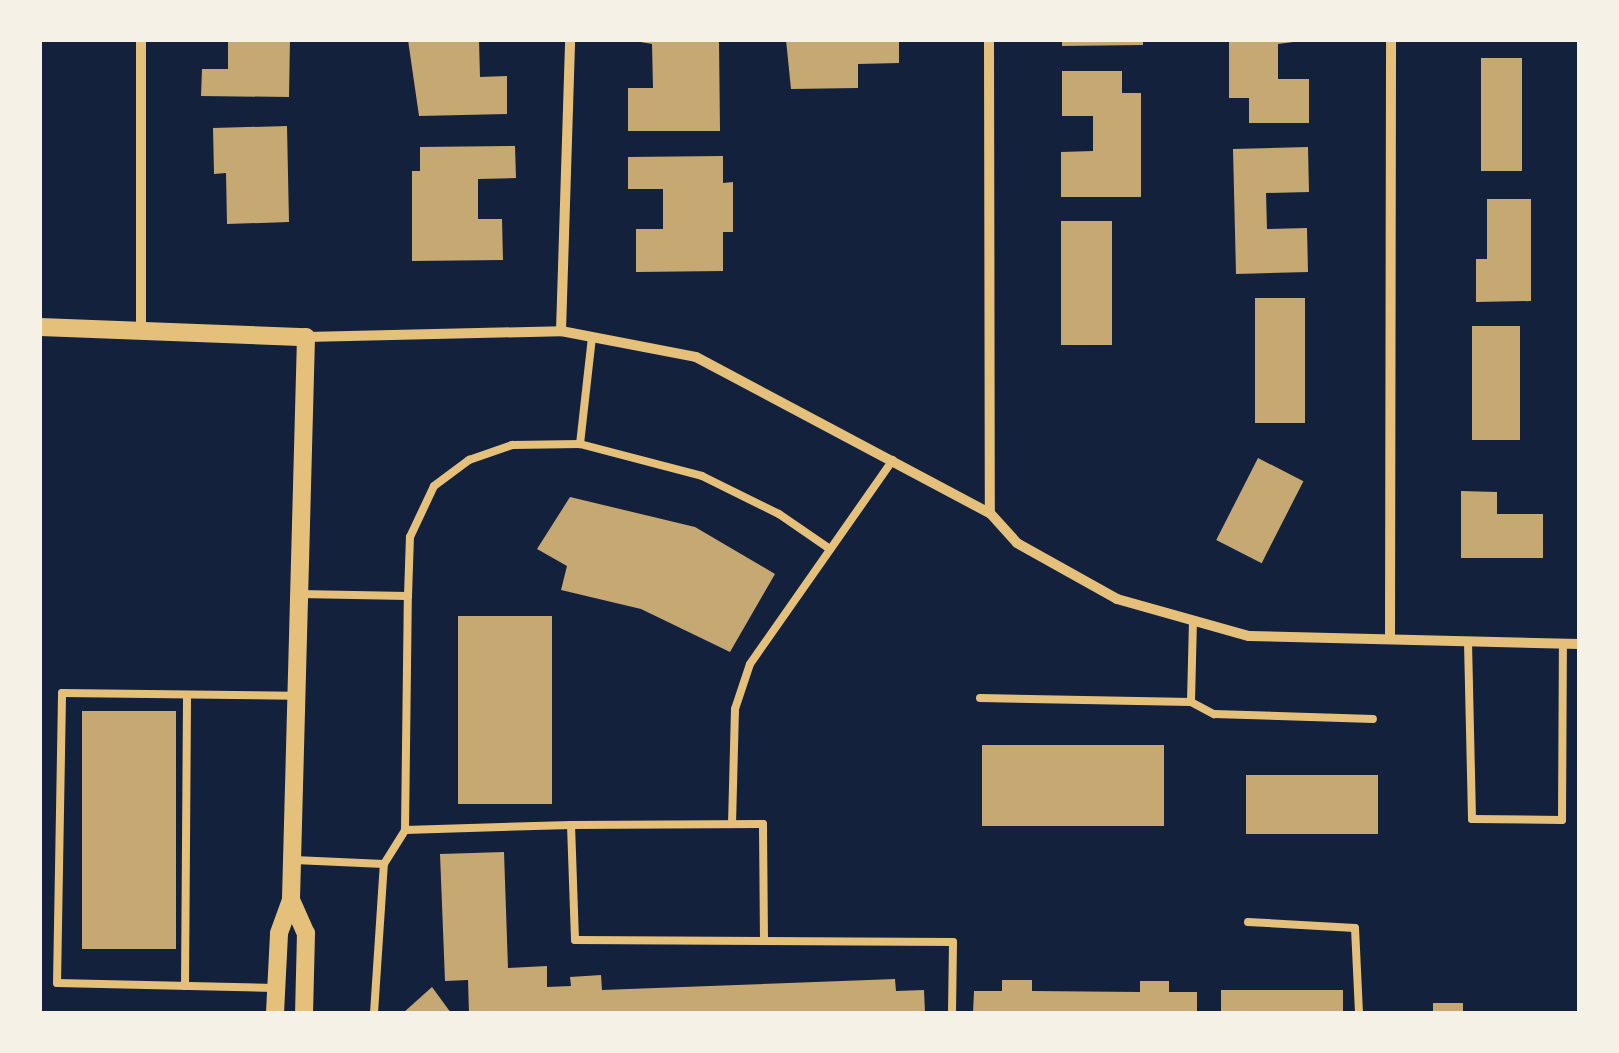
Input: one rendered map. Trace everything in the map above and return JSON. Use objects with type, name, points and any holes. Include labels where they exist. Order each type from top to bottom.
[{"type":"street","points":[[140,40],[140,327]]},
{"type":"street","points":[[562,331],[570,40]]},
{"type":"street","points":[[989,40],[990,513]]},
{"type":"street","points":[[1390,636],[1391,40]]},
{"type":"street","points":[[40,327],[140,327],[306,336],[562,331],[696,357],[990,513],[1017,544],[1117,599],[1249,636],[1390,636],[1563,648],[1579,644]]},
{"type":"street","points":[[275,1013],[279,933],[291,900],[306,336]]},
{"type":"street","points":[[291,900],[306,933],[304,1013]]},
{"type":"lane","points":[[580,444],[592,337]]},
{"type":"lane","points":[[374,1013],[384,864],[405,830],[410,537],[434,486],[469,460],[512,445],[580,444],[702,476],[778,514],[830,549]]},
{"type":"lane","points":[[732,824],[735,709],[750,664],[893,460]]},
{"type":"lane","points":[[298,594],[408,596]]},
{"type":"lane","points":[[1191,702],[1193,620]]},
{"type":"lane","points":[[1468,642],[1472,819],[1562,820],[1563,648]]},
{"type":"lane","points":[[276,988],[58,983],[62,694],[295,696]]},
{"type":"lane","points":[[185,986],[188,695]]},
{"type":"lane","points":[[980,698],[1191,702],[1214,714],[1373,719]]},
{"type":"lane","points":[[405,830],[764,824],[764,941]]},
{"type":"lane","points":[[571,825],[575,940],[953,942],[952,1013]]},
{"type":"lane","points":[[290,860],[384,864]]},
{"type":"lane","points":[[1248,922],[1355,928],[1358,1013]]},
{"type":"building","points":[[228,40],[290,40],[289,97],[201,96],[202,69],[228,69]]},
{"type":"building","points":[[408,40],[479,40],[480,77],[507,76],[507,114],[419,116]]},
{"type":"building","points":[[629,40],[719,40],[720,131],[628,131],[628,88],[653,88],[652,44]]},
{"type":"building","points":[[786,40],[899,40],[899,63],[858,64],[858,88],[791,89]]},
{"type":"building","points":[[1062,40],[1143,40],[1143,45],[1062,46]]},
{"type":"building","points":[[1229,40],[1309,40],[1278,44],[1278,79],[1309,79],[1309,123],[1249,123],[1249,98],[1229,98]]},
{"type":"building","points":[[1481,58],[1522,58],[1522,171],[1481,171]]},
{"type":"building","points":[[1062,71],[1122,71],[1122,93],[1141,93],[1141,197],[1061,197],[1061,152],[1093,151],[1093,116],[1062,116]]},
{"type":"building","points":[[287,126],[289,222],[227,224],[226,173],[214,174],[213,128]]},
{"type":"building","points":[[515,146],[516,178],[478,179],[478,219],[502,219],[503,260],[412,261],[412,171],[420,171],[420,147]]},
{"type":"building","points":[[1308,147],[1309,192],[1266,193],[1267,229],[1307,228],[1308,272],[1236,274],[1233,149]]},
{"type":"building","points":[[723,156],[723,183],[733,182],[733,232],[723,232],[723,271],[636,272],[636,229],[663,229],[663,189],[628,189],[628,157]]},
{"type":"building","points":[[1487,199],[1531,199],[1531,301],[1476,302],[1476,259],[1487,259]]},
{"type":"building","points":[[1061,221],[1112,221],[1112,345],[1061,345]]},
{"type":"building","points":[[1255,298],[1305,298],[1305,423],[1255,423]]},
{"type":"building","points":[[1472,326],[1520,326],[1520,440],[1472,440]]},
{"type":"building","points":[[1258,458],[1303,481],[1262,563],[1216,540]]},
{"type":"building","points":[[1461,491],[1497,492],[1497,514],[1543,514],[1543,558],[1461,558]]},
{"type":"building","points":[[570,497],[695,527],[775,574],[730,652],[641,609],[561,590],[567,566],[537,549]]},
{"type":"building","points":[[458,616],[552,616],[552,804],[458,804]]},
{"type":"building","points":[[82,711],[176,711],[176,949],[82,949]]},
{"type":"building","points":[[982,745],[1164,745],[1164,826],[982,826]]},
{"type":"building","points":[[1246,775],[1378,775],[1378,834],[1246,834]]},
{"type":"building","points":[[504,852],[508,968],[547,966],[547,987],[571,986],[570,977],[601,975],[602,990],[895,979],[896,991],[924,990],[925,1013],[469,1013],[468,980],[445,981],[440,854]]},
{"type":"building","points":[[1002,980],[1032,980],[1032,991],[1140,992],[1140,981],[1169,981],[1169,992],[1197,992],[1197,1013],[973,1013],[974,991],[1002,991]]},
{"type":"building","points":[[432,987],[451,1013],[403,1013]]},
{"type":"building","points":[[1221,990],[1343,990],[1343,1013],[1221,1013]]},
{"type":"building","points":[[1433,1003],[1463,1003],[1463,1013],[1433,1013]]}]
